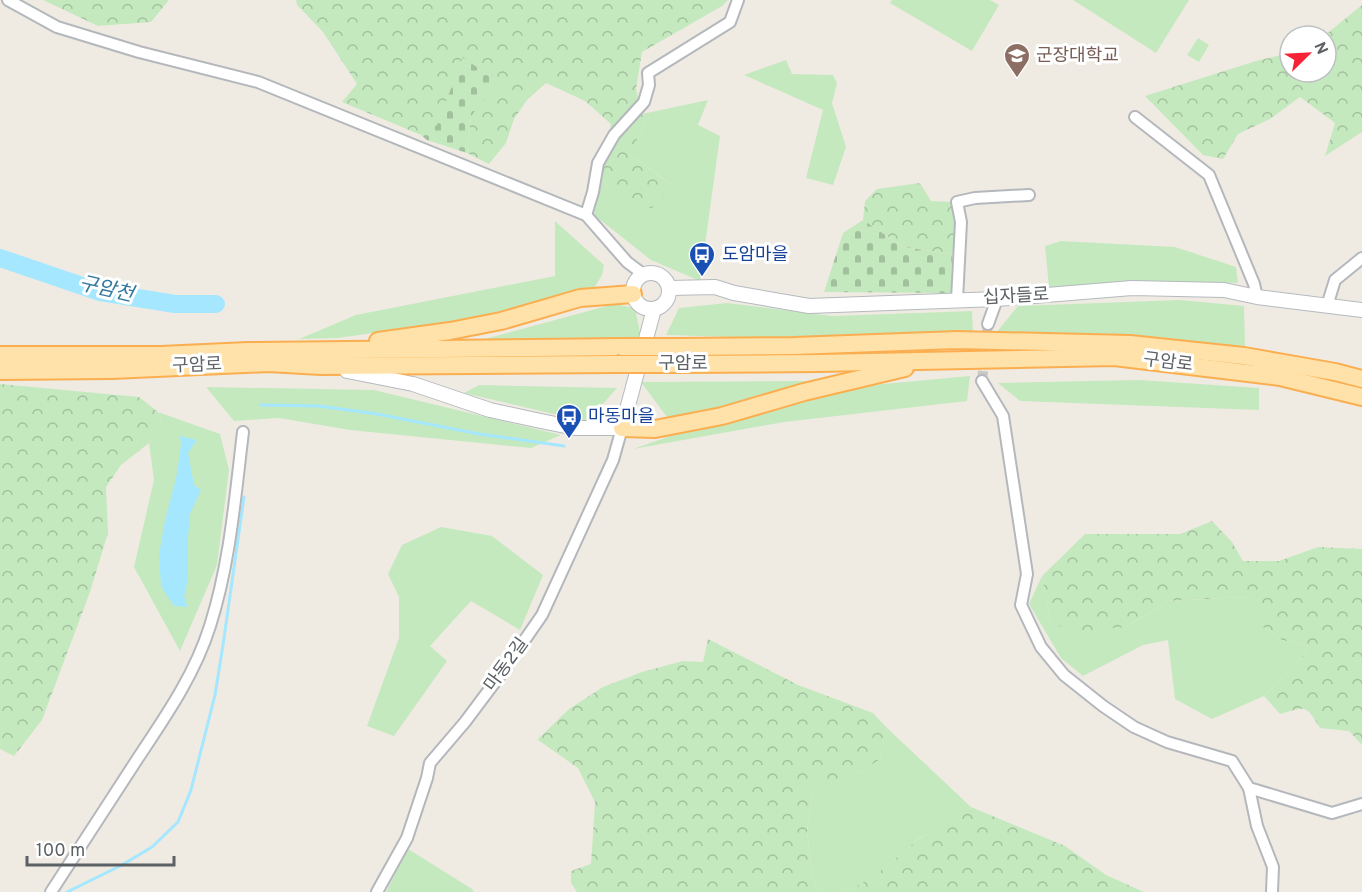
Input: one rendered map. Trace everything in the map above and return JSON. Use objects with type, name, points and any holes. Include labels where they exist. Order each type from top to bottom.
[{"type":"main road","points":[[648,272],[660,274],[670,288],[668,300],[654,309],[638,304],[633,294],[635,282],[643,274],[648,272]]},
{"type":"main road","name":"십자들로","points":[[670,288],[714,287],[734,293],[809,306],[997,299],[1132,288],[1224,290],[1257,297],[1362,310]]},
{"type":"main road","points":[[248,351],[384,340],[439,333],[501,321],[580,298],[633,294]]},
{"type":"main road","points":[[622,428],[654,309]]},
{"type":"main road","name":"구암로","points":[[0,371],[112,370],[268,363],[321,366],[617,364],[677,355],[794,346],[957,340],[1130,344],[1244,356],[1362,379]]},
{"type":"main road","name":"구암로","points":[[0,355],[161,355],[248,351],[622,346],[677,355],[933,360],[1114,357],[1280,377],[1362,397]]},
{"type":"main road","points":[[321,366],[413,384],[490,410],[575,428],[655,429],[722,416],[804,392],[933,360]]},
{"type":"street","points":[[8,0],[57,27],[140,52],[258,82],[586,215],[627,262],[643,274]]},
{"type":"street","points":[[586,215],[598,163],[614,135],[644,102],[650,85],[648,73],[730,22],[738,0]]},
{"type":"street","points":[[1135,117],[1209,175],[1254,284],[1257,297]]},
{"type":"street","points":[[957,300],[961,222],[957,202],[975,198],[1029,195]]},
{"type":"street","points":[[1328,306],[1335,280],[1362,258]]},
{"type":"street","points":[[988,324],[997,299]]},
{"type":"street","points":[[982,381],[1003,416],[1027,574],[1021,605],[1041,647],[1064,675],[1134,727],[1167,742],[1232,761],[1249,788],[1257,826],[1273,867],[1272,892]]},
{"type":"street","name":"마동2길","points":[[377,892],[407,838],[430,764],[501,674],[542,615],[613,460],[622,428]]},
{"type":"street","points":[[51,892],[173,705],[195,665],[210,627],[229,547],[243,432]]},
{"type":"street","points":[[1249,788],[1332,813],[1362,804]]},
{"type":"green space","points":[[43,0],[169,0],[151,22],[98,26]]},
{"type":"green space","points":[[296,0],[728,0],[722,6],[642,52],[636,89],[645,125],[629,154],[672,185],[652,208],[628,205],[600,179],[611,124],[585,101],[546,83],[527,100],[514,119],[506,143],[489,164],[467,153],[471,116],[421,135],[342,102],[357,84],[323,32],[297,5]]},
{"type":"green space","points":[[892,0],[990,0],[999,5],[972,51],[890,3]]},
{"type":"green space","points":[[1073,0],[1189,0],[1156,53]]},
{"type":"green space","points":[[1362,5],[1362,132],[1325,156],[1335,123],[1300,97],[1270,119],[1238,134],[1223,159],[1203,155],[1145,96],[1278,56],[1278,84],[1338,84],[1338,25]]},
{"type":"green space","points":[[1198,38],[1209,45],[1199,62],[1187,55]]},
{"type":"green space","points":[[463,57],[498,83],[471,116],[467,153],[427,140],[421,135],[437,125]]},
{"type":"green space","points":[[786,60],[792,74],[833,75],[837,83],[832,103],[846,147],[833,185],[806,178],[823,110],[744,75]]},
{"type":"green space","points":[[708,100],[698,125],[720,136],[700,281],[651,260],[594,215],[600,179],[628,205],[671,184],[629,154],[645,125],[642,114]]},
{"type":"green space","points":[[920,183],[931,201],[952,202],[958,247],[952,254],[903,247],[863,220],[865,201],[877,189]]},
{"type":"green space","points":[[863,220],[903,247],[952,254],[951,293],[824,292],[843,233]]},
{"type":"green space","points":[[555,221],[604,265],[602,275],[593,290],[491,316],[338,338],[299,339],[356,315],[555,276]]},
{"type":"green space","points":[[1061,241],[1175,247],[1236,267],[1238,283],[1198,282],[1049,287],[1045,246]]},
{"type":"green space","points":[[1180,300],[1244,306],[1245,346],[996,333],[1018,306]]},
{"type":"green space","points":[[727,303],[832,316],[972,311],[973,333],[763,338],[666,335],[679,308]]},
{"type":"green space","points":[[614,304],[635,308],[641,338],[470,343]]},
{"type":"green space","points":[[970,376],[967,401],[784,422],[633,449],[682,432],[873,385]]},
{"type":"green space","points":[[1139,380],[1259,388],[1259,410],[1020,401],[998,383]]},
{"type":"green space","points":[[809,381],[718,411],[667,417],[641,382]]},
{"type":"green space","points":[[0,384],[139,397],[158,412],[162,424],[149,443],[121,465],[106,487],[108,533],[90,592],[42,720],[14,756],[0,749]]},
{"type":"green space","points":[[479,385],[617,388],[587,422],[464,393]]},
{"type":"green space","points":[[206,387],[374,390],[561,435],[531,448],[350,430],[279,418],[234,421]]},
{"type":"green space","points":[[158,412],[220,434],[229,470],[217,565],[180,651],[134,567],[154,480],[149,443],[162,424]]},
{"type":"green space","points":[[1212,521],[1232,542],[1243,561],[1279,561],[1318,547],[1362,549],[1362,745],[1349,731],[1320,728],[1311,714],[1304,709],[1280,714],[1264,696],[1295,667],[1309,646],[1282,640],[1260,625],[1271,615],[1274,607],[1243,597],[1168,601],[1126,627],[1072,632],[1050,621],[1042,576],[1085,534],[1180,534]]},
{"type":"green space","points":[[441,527],[492,536],[543,575],[520,630],[471,601],[430,646],[447,661],[394,736],[367,726],[399,638],[399,597],[388,574],[402,545]]},
{"type":"green space","points":[[1042,576],[1050,621],[1126,627],[1168,601],[1243,597],[1275,607],[1261,625],[1282,640],[1309,646],[1295,667],[1264,696],[1212,719],[1175,699],[1168,640],[1143,645],[1083,676],[1061,658],[1029,604]]},
{"type":"green space","points":[[708,639],[798,685],[873,713],[887,728],[880,759],[861,772],[813,786],[807,831],[812,873],[818,892],[577,892],[571,883],[571,871],[591,864],[595,802],[578,768],[538,739],[569,709],[603,687],[642,672],[683,661],[703,662]]},
{"type":"green space","points":[[887,728],[971,807],[921,837],[874,877],[843,892],[818,892],[812,873],[807,831],[813,785],[861,772],[880,759]]},
{"type":"green space","points":[[971,807],[1065,846],[1106,875],[1144,892],[843,892],[865,882],[925,835]]},
{"type":"green space","points":[[408,849],[472,889],[474,892],[386,892]]},
{"type":"water","points":[[180,436],[197,440],[188,453],[194,485],[201,490],[190,514],[188,579],[184,597],[188,607],[174,606],[161,586],[159,555],[177,474]]},
{"type":"waterway","name":"구암천","points":[[0,258],[100,292],[175,304],[216,304]]},
{"type":"waterway","points":[[261,405],[319,406],[377,414],[479,434],[564,446]]},
{"type":"waterway","points":[[67,892],[122,865],[152,847],[178,822],[191,790],[215,695],[244,497]]},
{"type":"tunnel","points":[[982,381],[988,324]]},
{"type":"place","name":"군장대학교","points":[[1017,79]]},
{"type":"place","name":"도암마을","points":[[702,278]]},
{"type":"place","name":"마동마을","points":[[569,440]]}]
